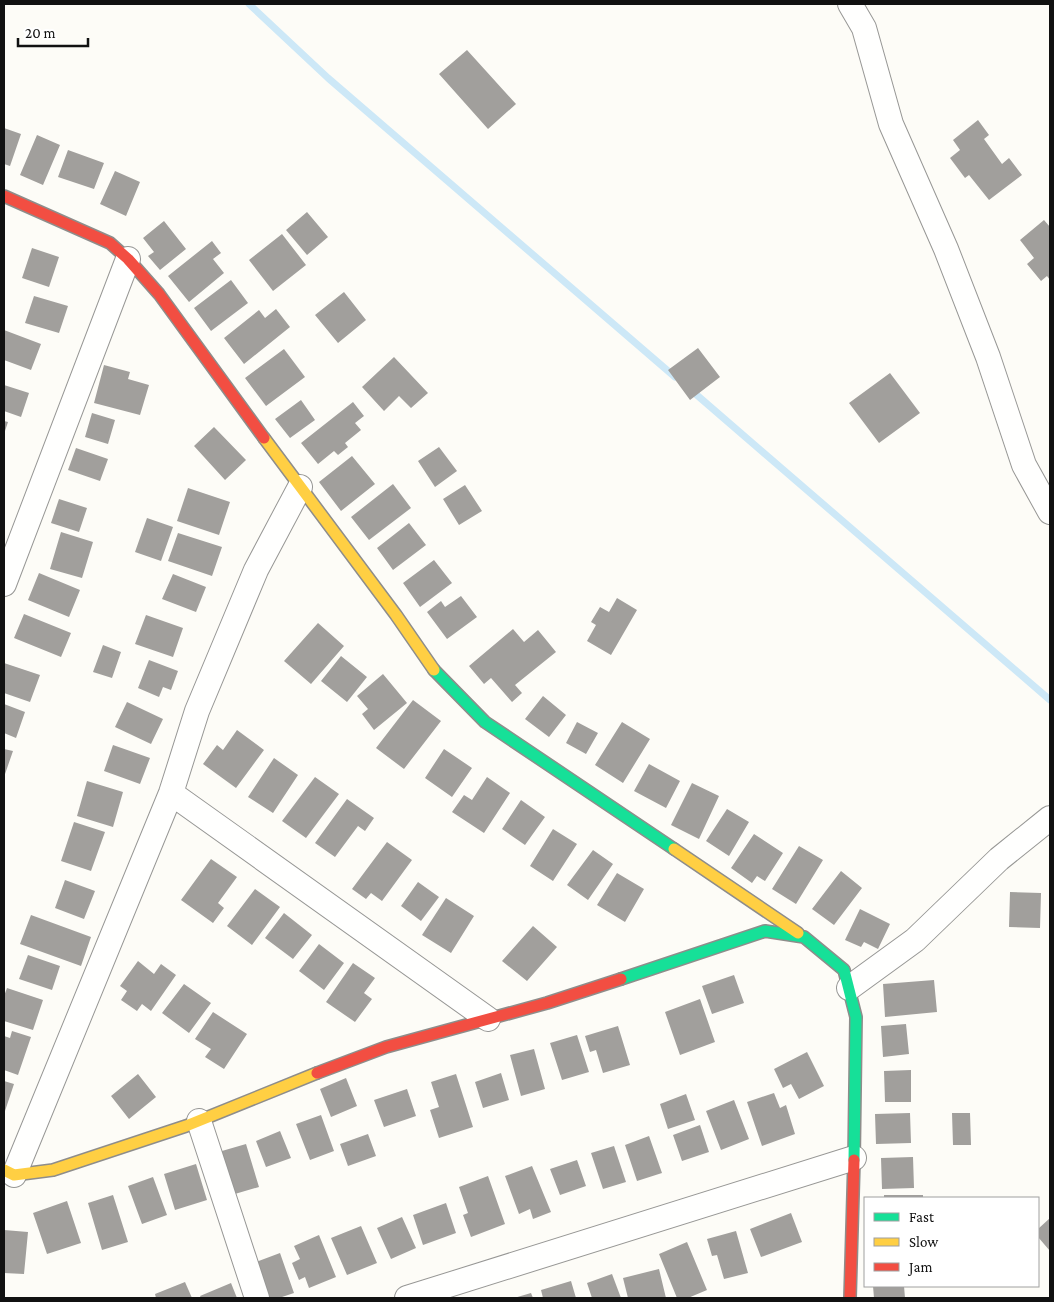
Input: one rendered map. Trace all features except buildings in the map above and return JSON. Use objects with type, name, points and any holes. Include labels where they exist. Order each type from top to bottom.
[{"type":"street","points":[[850,4],[864,28],[891,124],[946,249],[988,357],[1024,464],[1050,512]]},
{"type":"street","points":[[4,196],[110,243],[128,259],[159,294],[396,615],[429,665],[485,722],[804,937],[844,970],[856,1016],[850,1298]]},
{"type":"street","points":[[4,584],[128,259]]},
{"type":"street","points":[[300,487],[256,570],[197,711],[171,793],[9,1172],[53,1170],[199,1121],[293,1082],[386,1047],[547,1003],[765,931],[804,937]]},
{"type":"street","points":[[171,793],[488,1019]]},
{"type":"street","points":[[849,988],[915,940],[999,859],[1050,818]]},
{"type":"street","points":[[199,1121],[257,1298]]},
{"type":"street","points":[[407,1298],[854,1158]]},
{"type":"waterway","points":[[249,4],[328,78],[675,377]]},
{"type":"waterway","points":[[691,390],[1050,700]]},
{"type":"traffic: fast","points":[[434,670],[485,722],[674,849]]},
{"type":"traffic: fast","points":[[621,979],[765,931],[804,937],[844,970],[856,1017],[854,1160]]},
{"type":"traffic: slow","points":[[264,438],[396,615],[434,670]]},
{"type":"traffic: slow","points":[[674,849],[798,933]]},
{"type":"traffic: slow","points":[[4,1170],[14,1175],[53,1170],[186,1126],[317,1073]]},
{"type":"traffic: jam","points":[[4,196],[110,243],[128,259],[159,294],[264,438]]},
{"type":"traffic: jam","points":[[317,1073],[386,1047],[547,1003],[621,979]]},
{"type":"traffic: jam","points":[[850,1298],[854,1160]]}]
